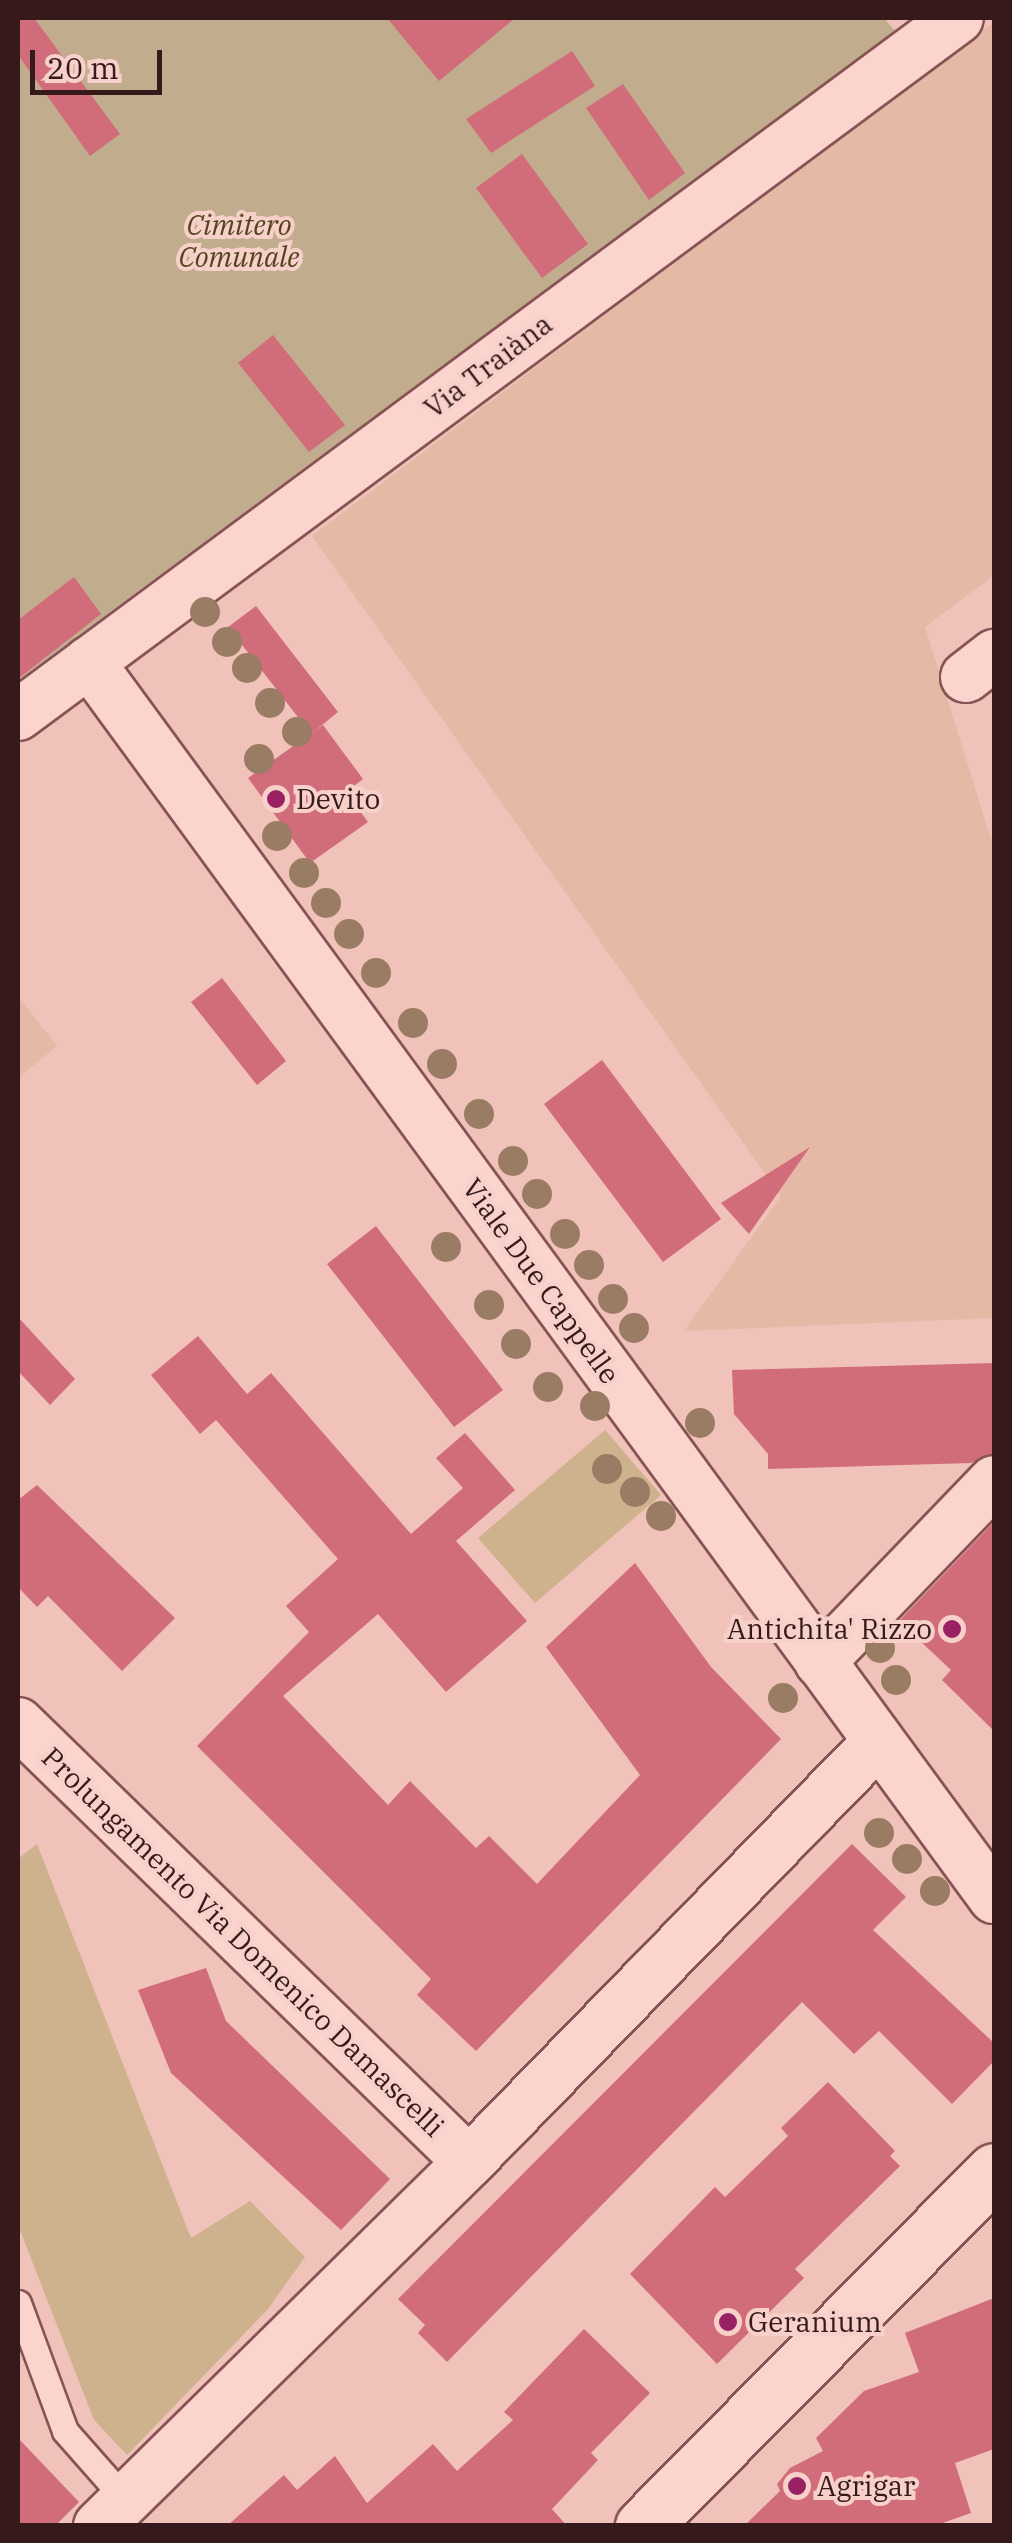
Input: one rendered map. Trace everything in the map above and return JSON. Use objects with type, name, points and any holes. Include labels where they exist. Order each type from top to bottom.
[{"type":"street","name":"Via Traiàna","points":[[18,715],[899,34],[958,18]]},
{"type":"street","name":"Viale Due Cappelle","points":[[89,662],[994,1898]]},
{"type":"street","points":[[820,1662],[994,1481]]},
{"type":"street","name":"Prolungamento Via Domenico Damascelli","points":[[18,1723],[469,2162]]},
{"type":"street","points":[[112,2512],[469,2162],[878,1742]]},
{"type":"street","points":[[643,2526],[994,2172]]},
{"type":"lane","points":[[18,2303],[65,2431],[112,2512]]},
{"type":"shaded area","points":[[994,22],[994,575],[925,627],[994,849],[994,1318],[684,1331],[781,1196],[312,536]]},
{"type":"shaded area","points":[[18,996],[57,1046],[18,1078]]},
{"type":"shaded area","points":[[605,1430],[661,1495],[535,1603],[478,1538]]},
{"type":"shaded area","points":[[37,1844],[191,2238],[250,2201],[305,2257],[268,2309],[127,2455],[94,2420],[18,2225],[18,1859]]},
{"type":"green space","name":"Cimitero Comunale","points":[[18,18],[884,18],[895,31],[18,680]]},
{"type":"building","points":[[18,18],[34,18],[120,134],[90,156],[18,55]]},
{"type":"building","points":[[387,18],[515,18],[439,81]]},
{"type":"building","points":[[572,51],[595,86],[491,153],[466,119]]},
{"type":"building","points":[[623,84],[685,173],[649,200],[586,108]]},
{"type":"building","points":[[522,154],[588,244],[542,278],[476,188]]},
{"type":"building","points":[[273,335],[345,425],[309,452],[238,363]]},
{"type":"building","points":[[74,577],[101,614],[18,679],[18,620]]},
{"type":"building","points":[[256,606],[338,712],[311,734],[228,627]]},
{"type":"building","points":[[323,725],[363,779],[346,792],[368,822],[310,863],[248,778]]},
{"type":"building","points":[[222,978],[286,1061],[257,1085],[191,1002]]},
{"type":"building","points":[[602,1060],[721,1219],[663,1262],[544,1104]]},
{"type":"building","points":[[810,1147],[749,1234],[721,1203]]},
{"type":"building","points":[[376,1226],[503,1390],[454,1427],[327,1264]]},
{"type":"building","points":[[18,1317],[75,1379],[50,1405],[18,1371]]},
{"type":"building","points":[[198,1336],[247,1394],[271,1373],[411,1534],[463,1488],[436,1458],[465,1433],[515,1490],[456,1541],[527,1621],[446,1692],[378,1614],[283,1696],[388,1805],[410,1781],[476,1848],[489,1836],[537,1884],[640,1775],[546,1647],[635,1563],[711,1667],[781,1739],[476,2051],[417,1995],[431,1979],[197,1746],[309,1632],[286,1606],[338,1559],[216,1420],[200,1434],[151,1375]]},
{"type":"building","points":[[994,1363],[994,1453],[971,1463],[768,1469],[768,1454],[734,1414],[732,1370]]},
{"type":"building","points":[[37,1485],[175,1618],[122,1671],[48,1596],[37,1607],[18,1587],[18,1500]]},
{"type":"building","points":[[994,1522],[994,1731],[942,1680],[951,1670],[899,1621]]},
{"type":"building","points":[[852,1844],[906,1897],[873,1930],[994,2043],[994,2061],[952,2104],[879,2031],[854,2054],[802,2002],[447,2362],[418,2333],[425,2325],[398,2299]]},
{"type":"building","points":[[206,1968],[226,2021],[390,2179],[341,2230],[171,2073],[138,1990]]},
{"type":"building","points":[[828,2082],[895,2151],[890,2156],[900,2166],[795,2269],[804,2278],[717,2364],[630,2274],[715,2187],[725,2197],[788,2136],[781,2128]]},
{"type":"building","points":[[994,2298],[994,2449],[955,2463],[971,2513],[934,2526],[744,2526],[780,2491],[777,2484],[790,2468],[823,2451],[816,2438],[864,2391],[919,2372],[905,2333]]},
{"type":"building","points":[[584,2329],[650,2393],[591,2453],[598,2460],[552,2509],[567,2526],[227,2526],[284,2475],[297,2490],[335,2456],[367,2503],[433,2444],[457,2471],[513,2420],[504,2412]]},
{"type":"building","points":[[18,2438],[79,2502],[55,2526],[18,2526]]},
{"type":"place","name":"Devito","points":[[276,799]]},
{"type":"place","name":"Antichita' Rizzo","points":[[952,1629]]},
{"type":"place","name":"Geranium","points":[[728,2322]]},
{"type":"place","name":"Agrigar","points":[[797,2486]]}]
